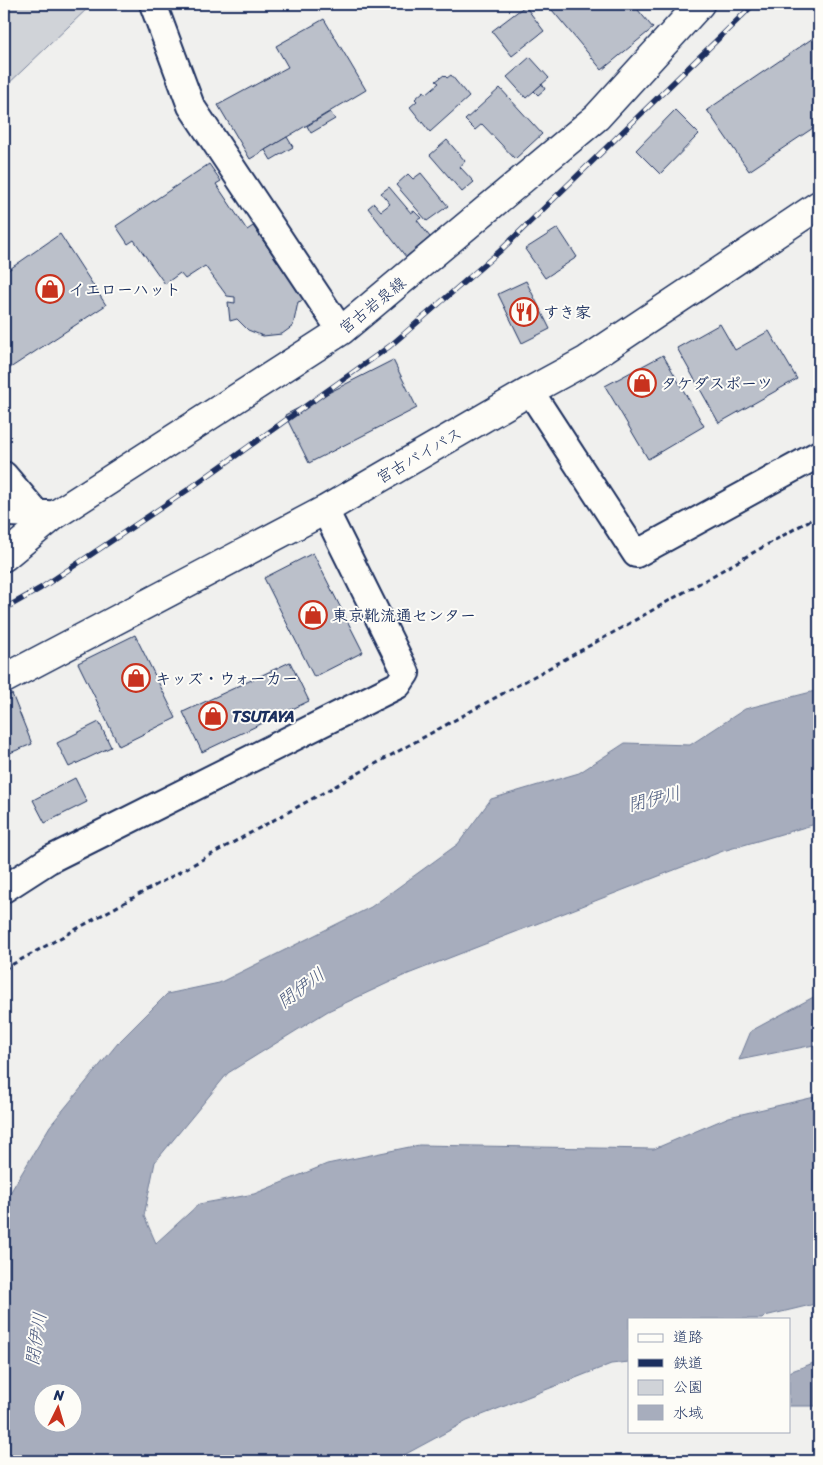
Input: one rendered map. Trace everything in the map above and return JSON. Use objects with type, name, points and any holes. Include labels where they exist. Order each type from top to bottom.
[{"type":"main road","name":"宮古岩泉線","points":[[4,557],[46,514],[341,331],[597,117],[700,4]]},
{"type":"main road","name":"宮古バイパス","points":[[4,679],[325,510],[587,360],[819,205]]},
{"type":"street","points":[[153,4],[192,106],[341,331]]},
{"type":"street","points":[[530,391],[636,554],[819,454]]},
{"type":"street","points":[[4,475],[46,514]]},
{"type":"street","points":[[4,889],[49,860],[398,686],[406,673],[325,510]]},
{"type":"street","points":[[4,513],[46,514]]},
{"type":"path","points":[[4,970],[616,631],[819,515]]},
{"type":"green space","points":[[4,4],[91,4],[91,5],[4,88]]},
{"type":"water","name":"閉伊川","points":[[819,690],[819,823],[723,851],[403,976],[328,1011],[228,1073],[155,1162],[144,1216],[156,1243],[199,1204],[254,1194],[327,1164],[419,1145],[654,1149],[729,1117],[819,1096],[819,1303],[763,1318],[628,1318],[628,1362],[611,1364],[467,1421],[393,1461],[4,1461],[4,1203],[50,1126],[118,1043],[167,994],[219,983],[371,907],[458,844],[491,799],[579,773],[625,743],[690,745],[745,709]]},
{"type":"water","points":[[819,994],[819,1044],[739,1060],[751,1031]]},
{"type":"water","points":[[819,1361],[819,1406],[790,1406],[790,1372]]},
{"type":"building","points":[[547,4],[633,4],[653,28],[602,70]]},
{"type":"building","points":[[525,6],[544,31],[512,56],[492,31]]},
{"type":"building","points":[[324,19],[366,90],[250,159],[218,105],[288,67],[276,46]]},
{"type":"building","points":[[819,34],[819,124],[749,171],[707,110]]},
{"type":"building","points":[[530,57],[549,78],[526,98],[507,77]]},
{"type":"building","points":[[444,75],[447,78],[451,75],[469,97],[430,132],[410,107],[417,101],[415,99],[424,91],[426,94],[439,83],[436,81]]},
{"type":"building","points":[[542,84],[545,89],[538,95],[534,91]]},
{"type":"building","points":[[500,88],[542,134],[515,159],[482,124],[475,130],[465,120]]},
{"type":"building","points":[[675,110],[699,134],[660,174],[636,150]]},
{"type":"building","points":[[330,112],[335,119],[311,133],[307,126]]},
{"type":"building","points":[[287,137],[293,147],[271,160],[265,150]]},
{"type":"building","points":[[447,140],[465,161],[460,167],[474,182],[462,192],[430,155]]},
{"type":"building","points":[[209,164],[221,181],[216,184],[247,230],[253,226],[304,300],[298,302],[293,326],[282,334],[263,336],[248,330],[237,319],[230,321],[228,302],[235,303],[235,297],[227,296],[205,266],[185,279],[180,273],[165,284],[134,240],[128,244],[116,226]]},
{"type":"building","points":[[421,173],[448,206],[427,221],[396,185],[408,174],[413,179]]},
{"type":"building","points":[[389,187],[411,213],[414,211],[421,218],[417,220],[430,237],[406,257],[368,208],[374,203],[381,211],[390,204],[381,193]]},
{"type":"building","points":[[558,228],[577,257],[545,278],[525,249]]},
{"type":"building","name":"イエローハット","points":[[60,234],[106,305],[4,372],[4,273]]},
{"type":"building","name":"すき家","points":[[526,281],[550,329],[522,343],[498,294]]},
{"type":"building","points":[[720,324],[735,350],[769,331],[797,379],[719,423],[677,348]]},
{"type":"building","points":[[663,355],[704,426],[648,459],[605,386]]},
{"type":"building","points":[[393,360],[417,408],[309,463],[285,415]]},
{"type":"building","name":"東京靴流通センター","points":[[313,553],[363,652],[314,677],[264,578]]},
{"type":"building","points":[[135,635],[176,718],[119,746],[78,663]]},
{"type":"building","points":[[290,662],[309,701],[202,752],[183,712]]},
{"type":"building","points":[[12,694],[32,744],[5,755],[4,697]]},
{"type":"building","points":[[99,722],[111,747],[69,767],[57,743]]},
{"type":"building","points":[[75,778],[87,802],[45,823],[33,800]]},
{"type":"railway","points":[[4,609],[41,588],[189,489],[390,346],[500,251],[754,4]]},
{"type":"place","name":"イエローハット","points":[[50,289]]},
{"type":"place","name":"すき家","points":[[524,312]]},
{"type":"place","name":"タケダスポーツ","points":[[642,383]]},
{"type":"place","name":"東京靴流通センター","points":[[313,615]]},
{"type":"place","name":"キッズ・ウォーカー","points":[[136,678]]},
{"type":"place","name":"TSUTAYA","points":[[213,716]]}]
